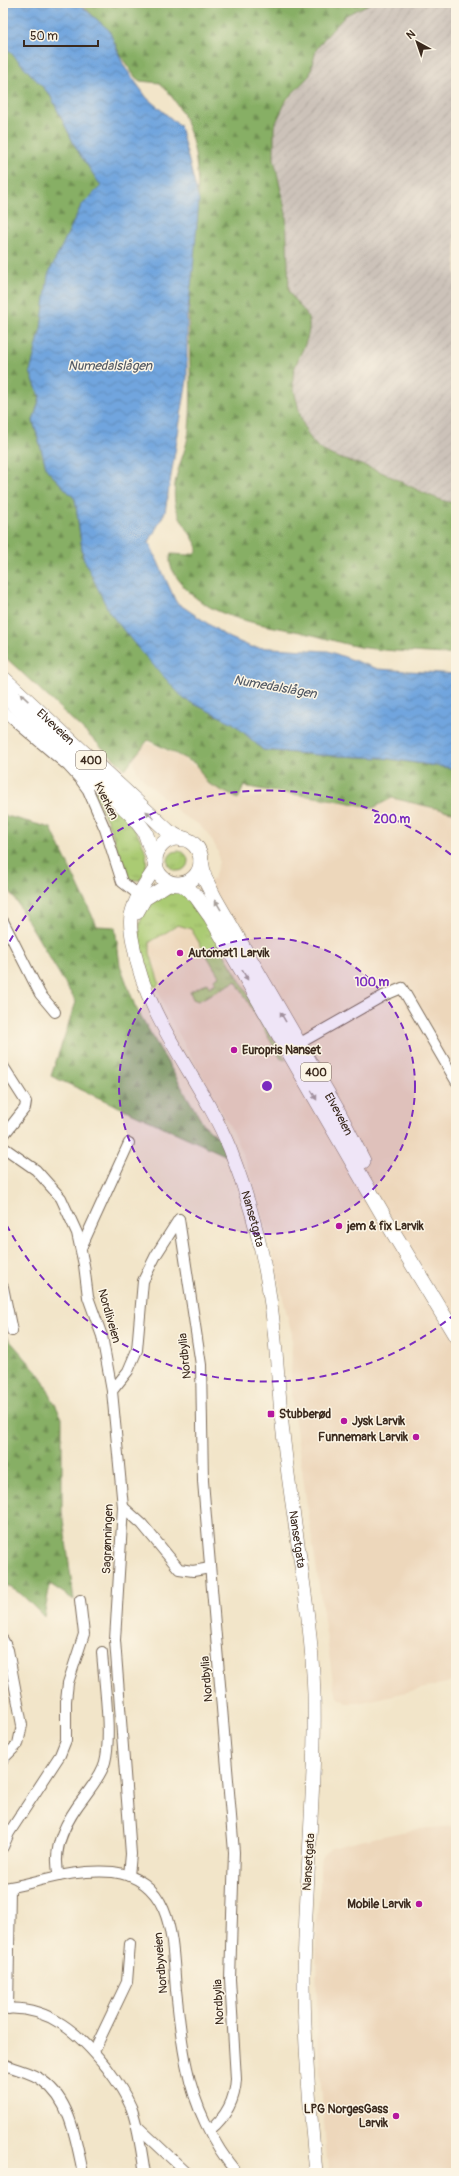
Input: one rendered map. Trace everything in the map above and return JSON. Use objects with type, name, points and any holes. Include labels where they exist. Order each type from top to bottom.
[{"type":"highway","name":"Elveveien","points":[[3,678],[169,832],[181,838]]},
{"type":"highway","name":"Elveveien","points":[[3,694],[135,819],[148,839],[155,864]]},
{"type":"highway","name":"400","points":[[181,838],[192,843],[198,849],[201,861]]},
{"type":"highway","points":[[155,864],[160,848],[165,842],[181,838]]},
{"type":"highway","name":"Elveveien","points":[[201,861],[204,877],[214,899],[293,1047],[393,1232],[456,1336]]},
{"type":"highway","points":[[176,883],[196,876],[201,861]]},
{"type":"highway","name":"400","points":[[155,864],[163,879],[176,883]]},
{"type":"highway","name":"Elveveien","points":[[176,883],[196,896],[211,917],[293,1047]]},
{"type":"main road","name":"Nansetgata","points":[[155,864],[141,897],[139,910],[131,934],[140,973],[155,1011],[213,1111],[230,1151],[254,1221],[271,1304],[283,1435],[307,1604],[314,1692],[314,1772],[307,1886],[304,1980],[308,2095],[316,2173]]},
{"type":"main road","points":[[141,897],[176,883]]},
{"type":"street","name":"Kverken","points":[[3,711],[68,766],[88,790],[105,829],[122,882],[141,897]]},
{"type":"street","points":[[3,920],[40,994],[56,1012]]},
{"type":"street","points":[[293,1047],[383,996],[402,988],[456,1081]]},
{"type":"street","points":[[3,1066],[26,1102],[25,1108],[3,1136]]},
{"type":"street","points":[[81,1248],[129,1143]]},
{"type":"street","name":"Nordliveien","points":[[3,1147],[36,1170],[61,1198],[77,1233],[81,1248],[88,1297],[102,1336],[112,1391]]},
{"type":"street","name":"Nordbylia","points":[[112,1391],[128,1371],[136,1350],[143,1280],[156,1255],[179,1219],[201,1365],[203,1481],[234,1852],[230,1979],[236,2079],[235,2092],[225,2116],[210,2130]]},
{"type":"street","points":[[3,1287],[12,1331]]},
{"type":"street","name":"Sagrønningen","points":[[112,1391],[123,1507],[115,1640],[131,1854],[129,1876]]},
{"type":"street","points":[[123,1507],[142,1524],[179,1569],[193,1571],[210,1568]]},
{"type":"street","points":[[3,1847],[9,1833],[60,1755],[66,1740],[68,1683],[84,1634],[80,1600]]},
{"type":"street","points":[[3,1640],[8,1650],[22,1725],[18,1744],[3,1759]]},
{"type":"street","points":[[59,1876],[56,1864],[56,1852],[64,1829],[75,1809],[100,1774],[105,1763],[108,1744],[102,1652]]},
{"type":"street","name":"Nordbyveien","points":[[5,2009],[7,1888],[59,1876],[112,1872],[129,1876],[149,1888],[168,1916],[172,1931],[178,2011],[187,2069],[200,2109],[210,2130],[237,2173]]},
{"type":"street","points":[[94,2052],[127,1982],[130,1944]]},
{"type":"street","points":[[5,2009],[25,2008],[43,2013],[60,2022],[94,2052],[123,2090],[136,2125],[145,2173]]},
{"type":"street","points":[[3,2064],[43,2081],[60,2098],[72,2128],[83,2173]]},
{"type":"street","points":[[136,2125],[187,2173]]},
{"type":"shaded area","points":[[371,3],[456,3],[455,503],[444,502],[372,468],[347,462],[320,450],[309,437],[302,423],[293,383],[294,370],[306,343],[309,320],[304,311],[293,301],[289,292],[286,214],[274,159],[274,127],[279,113],[314,60],[316,50],[323,40],[346,15]]},
{"type":"shaded area","points":[[148,743],[182,758],[201,770],[230,793],[245,798],[261,797],[277,792],[395,796],[447,809],[456,814],[456,1681],[358,1703],[346,1703],[338,1697],[334,1688],[294,1416],[291,1383],[292,1335],[262,1213],[249,1170],[232,1130],[166,1011],[141,941],[190,902],[214,878],[219,862],[218,851],[209,835],[198,824],[182,815],[144,780],[137,771],[133,760],[134,753]]},
{"type":"shaded area","points":[[456,1826],[456,2173],[328,2173],[317,2034],[316,1926],[320,1886],[320,1864],[324,1854],[331,1848],[417,1829]]},
{"type":"green space","points":[[81,3],[371,3],[346,15],[323,40],[316,50],[310,75],[287,99],[274,127],[274,159],[286,214],[289,291],[306,314],[309,321],[308,334],[294,370],[293,384],[303,424],[310,438],[318,447],[338,458],[381,472],[429,495],[448,502],[456,503],[456,655],[359,647],[249,622],[217,611],[202,602],[189,592],[174,573],[170,564],[171,554],[188,555],[197,552],[197,546],[176,508],[174,492],[177,473],[188,438],[190,415],[189,311],[197,222],[198,191],[196,162],[190,133],[179,107],[160,83],[140,81],[135,77],[124,61],[108,32]]},
{"type":"green space","points":[[3,44],[50,95],[77,150],[102,186],[81,206],[70,230],[30,372],[40,397],[33,421],[47,470],[75,499],[83,557],[184,699],[233,723],[263,750],[317,755],[383,758],[456,769],[456,813],[392,798],[373,808],[341,801],[244,786],[238,799],[207,783],[196,764],[148,740],[125,769],[3,655]]},
{"type":"green space","points":[[95,789],[125,818],[142,842],[146,855],[146,867],[140,880],[131,880],[124,873],[112,832],[94,791]]},
{"type":"green space","points":[[3,815],[51,828],[97,926],[115,927],[120,965],[135,1006],[203,1124],[219,1138],[227,1156],[51,1076],[76,1002],[3,879]]},
{"type":"green space","points":[[178,851],[185,854],[188,861],[185,868],[178,871],[171,868],[168,861],[171,854]]},
{"type":"green space","points":[[175,891],[180,891],[194,902],[286,1060],[281,1059],[236,981],[198,1001],[193,999],[190,992],[207,983],[209,987],[216,983],[214,979],[219,976],[191,929],[178,925],[150,942],[150,953],[159,983],[156,987],[152,985],[143,957],[139,930],[142,918],[148,907],[159,898]]},
{"type":"green space","points":[[3,1333],[40,1375],[62,1418],[62,1512],[74,1600],[50,1584],[44,1617],[21,1594],[3,1583]]},
{"type":"water","name":"Numedalslågen","points":[[3,3],[78,3],[109,30],[124,66],[147,98],[180,126],[199,201],[187,317],[187,380],[165,512],[149,542],[176,602],[226,636],[251,647],[328,651],[378,669],[456,674],[456,769],[383,758],[317,755],[263,750],[233,723],[184,699],[137,647],[109,612],[83,557],[75,499],[47,470],[33,421],[40,397],[30,372],[41,328],[48,275],[81,206],[101,186],[77,150],[50,95],[3,44]]},
{"type":"place","name":"Automat1 Larvik","points":[[180,953]]},
{"type":"place","name":"Europris Nanset","points":[[234,1050]]},
{"type":"place","name":"jem & fix Larvik","points":[[339,1226]]},
{"type":"place","name":"Stubberød","points":[[271,1414]]},
{"type":"place","name":"Jysk Larvik","points":[[344,1421]]},
{"type":"place","name":"Funnemark Larvik","points":[[416,1437]]},
{"type":"place","name":"Mobile Larvik","points":[[419,1904]]},
{"type":"place","name":"LPG NorgesGass Larvik","points":[[396,2116]]}]
